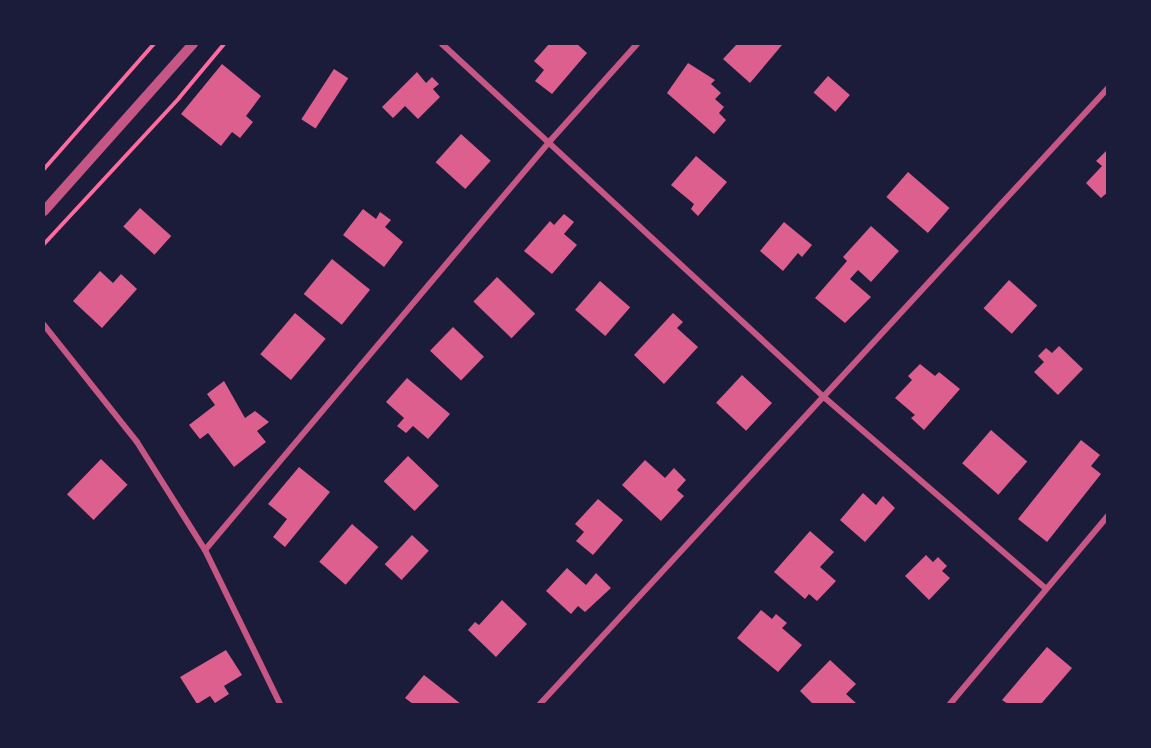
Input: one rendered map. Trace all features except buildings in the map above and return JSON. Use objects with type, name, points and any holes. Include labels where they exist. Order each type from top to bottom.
[{"type":"street","points":[[44,211],[193,44]]},
{"type":"street","points":[[442,44],[550,141],[825,398],[1046,589]]},
{"type":"street","points":[[205,550],[550,141],[637,44]]},
{"type":"street","points":[[540,705],[825,398],[1107,88]]},
{"type":"street","points":[[44,326],[137,442],[205,550],[280,705]]},
{"type":"street","points":[[950,705],[1107,516]]},
{"type":"path","points":[[44,169],[154,44]]},
{"type":"path","points":[[44,244],[180,98],[224,44]]}]
